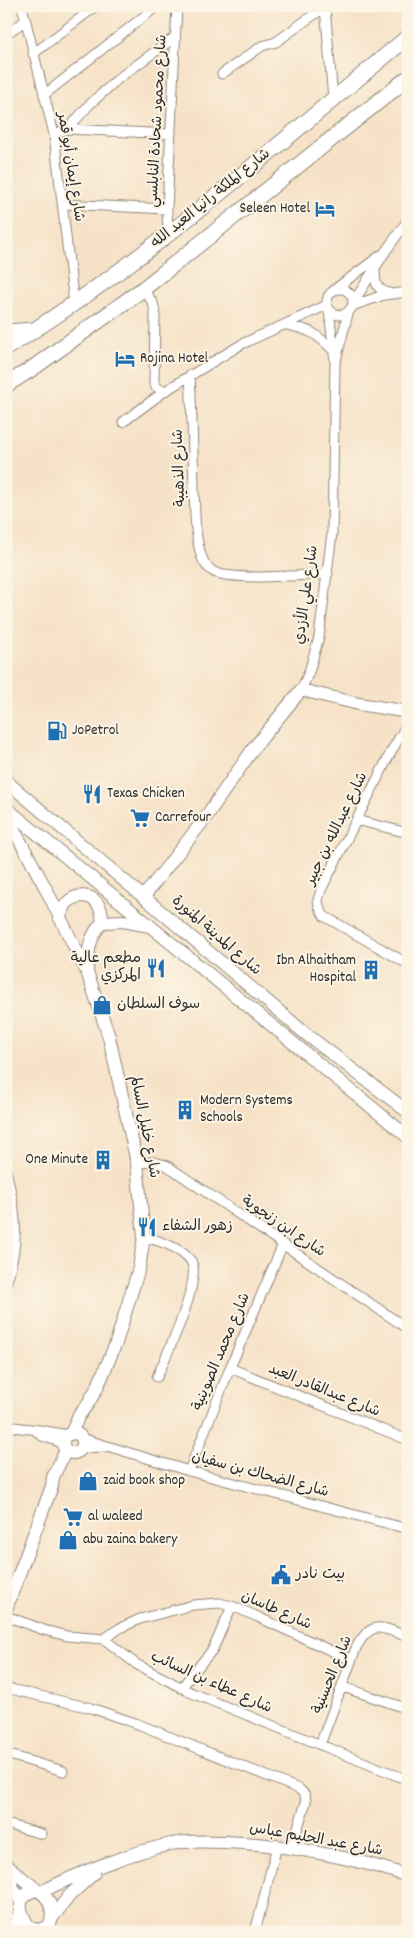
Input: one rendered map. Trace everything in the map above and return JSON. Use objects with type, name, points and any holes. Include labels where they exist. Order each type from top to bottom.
[{"type":"main road","name":"شارع الملكة رانيا العبد الله","points":[[6,348],[74,304],[168,236],[408,38]]},
{"type":"main road","name":"شارع الملكة رانيا العبد الله","points":[[6,384],[32,368],[143,289],[408,78]]},
{"type":"main road","points":[[6,332],[37,329]]},
{"type":"street","name":"شارع إيمان أبو قمر","points":[[22,6],[54,134],[74,304]]},
{"type":"street","points":[[33,54],[96,6]]},
{"type":"street","points":[[44,95],[157,6]]},
{"type":"street","name":"شارع محمود شحادة النابلسي","points":[[168,236],[167,210],[177,6]]},
{"type":"street","points":[[222,74],[262,46],[276,42],[326,6]]},
{"type":"street","points":[[326,6],[333,99]]},
{"type":"street","points":[[6,34],[25,21]]},
{"type":"street","points":[[68,129],[89,105],[119,78],[176,37]]},
{"type":"street","points":[[54,134],[68,129],[171,134]]},
{"type":"street","points":[[63,204],[167,210]]},
{"type":"street","points":[[408,220],[385,252],[328,296],[328,307],[333,313],[342,314],[351,306],[388,295],[408,292]]},
{"type":"street","name":"شارع علي الأزدي","points":[[335,362],[351,306],[385,252]]},
{"type":"street","points":[[375,268],[378,287],[388,295]]},
{"type":"street","points":[[143,289],[153,303],[155,313],[154,383],[156,387],[165,391]]},
{"type":"street","points":[[334,290],[388,295]]},
{"type":"street","points":[[346,290],[350,294],[351,306]]},
{"type":"street","points":[[123,422],[165,391],[252,339],[328,307]]},
{"type":"street","name":"شارع علي الأزدي","points":[[144,896],[203,821],[252,749],[301,690],[309,672],[319,637],[328,574],[334,496],[335,362],[328,307]]},
{"type":"street","points":[[287,324],[315,333],[333,350]]},
{"type":"street","name":"شارع الذهيبة","points":[[190,375],[196,516],[198,542],[202,559],[214,572],[225,575],[328,574]]},
{"type":"street","points":[[301,690],[359,704],[408,712]]},
{"type":"street","name":"شارع عبدالله بن جبير","points":[[408,723],[356,820],[321,890],[318,900],[324,916],[408,964]]},
{"type":"street","name":"شارع المدينة المنورة","points":[[6,781],[306,1034],[408,1112]]},
{"type":"street","points":[[6,808],[408,1137]]},
{"type":"street","name":"شارع خليل السالم","points":[[6,815],[26,849],[87,972],[109,1037],[137,1163],[144,1237],[139,1268],[125,1318],[107,1366],[89,1402],[89,1410],[73,1442],[58,1480],[52,1486],[6,1610]]},
{"type":"street","points":[[356,820],[408,833]]},
{"type":"street","points":[[59,917],[68,902],[74,897],[87,896],[94,899],[99,905],[104,922],[123,921],[151,926]]},
{"type":"street","name":"شارع خليل السالم","points":[[87,972],[88,947],[93,935],[104,922]]},
{"type":"street","name":"شارع ابن زنجوية","points":[[137,1163],[154,1162],[166,1165],[408,1329]]},
{"type":"street","points":[[6,1171],[16,1217],[16,1244],[6,1284]]},
{"type":"street","points":[[144,1237],[159,1240],[171,1246],[186,1256],[193,1267],[191,1286],[181,1322],[158,1377]]},
{"type":"street","name":"شارع محمد الصوينية","points":[[189,1471],[230,1368],[283,1244]]},
{"type":"street","name":"شارع عبدالقادر العبد","points":[[230,1368],[408,1440]]},
{"type":"street","name":"شارع الضحاك بن سفيان","points":[[6,1426],[36,1431],[43,1430],[73,1442],[105,1447],[408,1529]]},
{"type":"street","name":"شارع طاسان","points":[[104,1639],[128,1624],[164,1612],[210,1603],[232,1606],[351,1660]]},
{"type":"street","points":[[181,1688],[214,1649],[232,1606]]},
{"type":"street","points":[[6,1616],[67,1636],[104,1639]]},
{"type":"street","name":"شارع الحسنية","points":[[320,1745],[351,1660],[359,1641],[367,1631],[375,1627],[383,1627],[408,1637]]},
{"type":"street","name":"شارع عطاء بن السائب","points":[[104,1639],[136,1664],[181,1688],[221,1706],[408,1780]]},
{"type":"street","points":[[342,1687],[408,1709]]},
{"type":"street","points":[[6,1688],[91,1708],[138,1724],[300,1789],[305,1795],[306,1802],[291,1849]]},
{"type":"street","points":[[6,1754],[63,1771]]},
{"type":"street","points":[[6,1824],[42,1834]]},
{"type":"street","name":"شارع عبد الحليم عباس","points":[[39,1891],[69,1878],[155,1848],[184,1842],[230,1842],[277,1846],[379,1867],[408,1876]]},
{"type":"street","points":[[255,1932],[277,1846]]},
{"type":"street","points":[[6,1865],[39,1891],[50,1903],[52,1924],[44,1929],[32,1930],[6,1875]]},
{"type":"street","name":"شارع عبد الحليم عباس","points":[[52,1924],[75,1889],[102,1867]]},
{"type":"street","points":[[9,1932],[17,1921],[23,1897],[29,1892],[39,1891]]},
{"type":"place","name":"Seleen Hotel","points":[[325,209]]},
{"type":"place","name":"Rojina Hotel","points":[[125,359]]},
{"type":"place","name":"JoPetrol","points":[[57,731]]},
{"type":"place","name":"Texas Chicken","points":[[92,794]]},
{"type":"place","name":"Carrefour","points":[[140,818]]},
{"type":"place","name":"مطعم عالية المركزي","points":[[156,968]]},
{"type":"place","name":"Ibn Alhaitham Hospital","points":[[371,970]]},
{"type":"place","name":"سوف السلطان","points":[[102,1005]]},
{"type":"place","name":"Modern Systems Schools","points":[[185,1110]]},
{"type":"place","name":"One Minute","points":[[103,1160]]},
{"type":"place","name":"زهور الشفاء","points":[[147,1227]]},
{"type":"place","name":"zaid book shop","points":[[88,1481]]},
{"type":"place","name":"al waleed","points":[[73,1517]]},
{"type":"place","name":"abu zaina bakery","points":[[68,1540]]},
{"type":"place","name":"بيت نادر","points":[[281,1575]]}]
